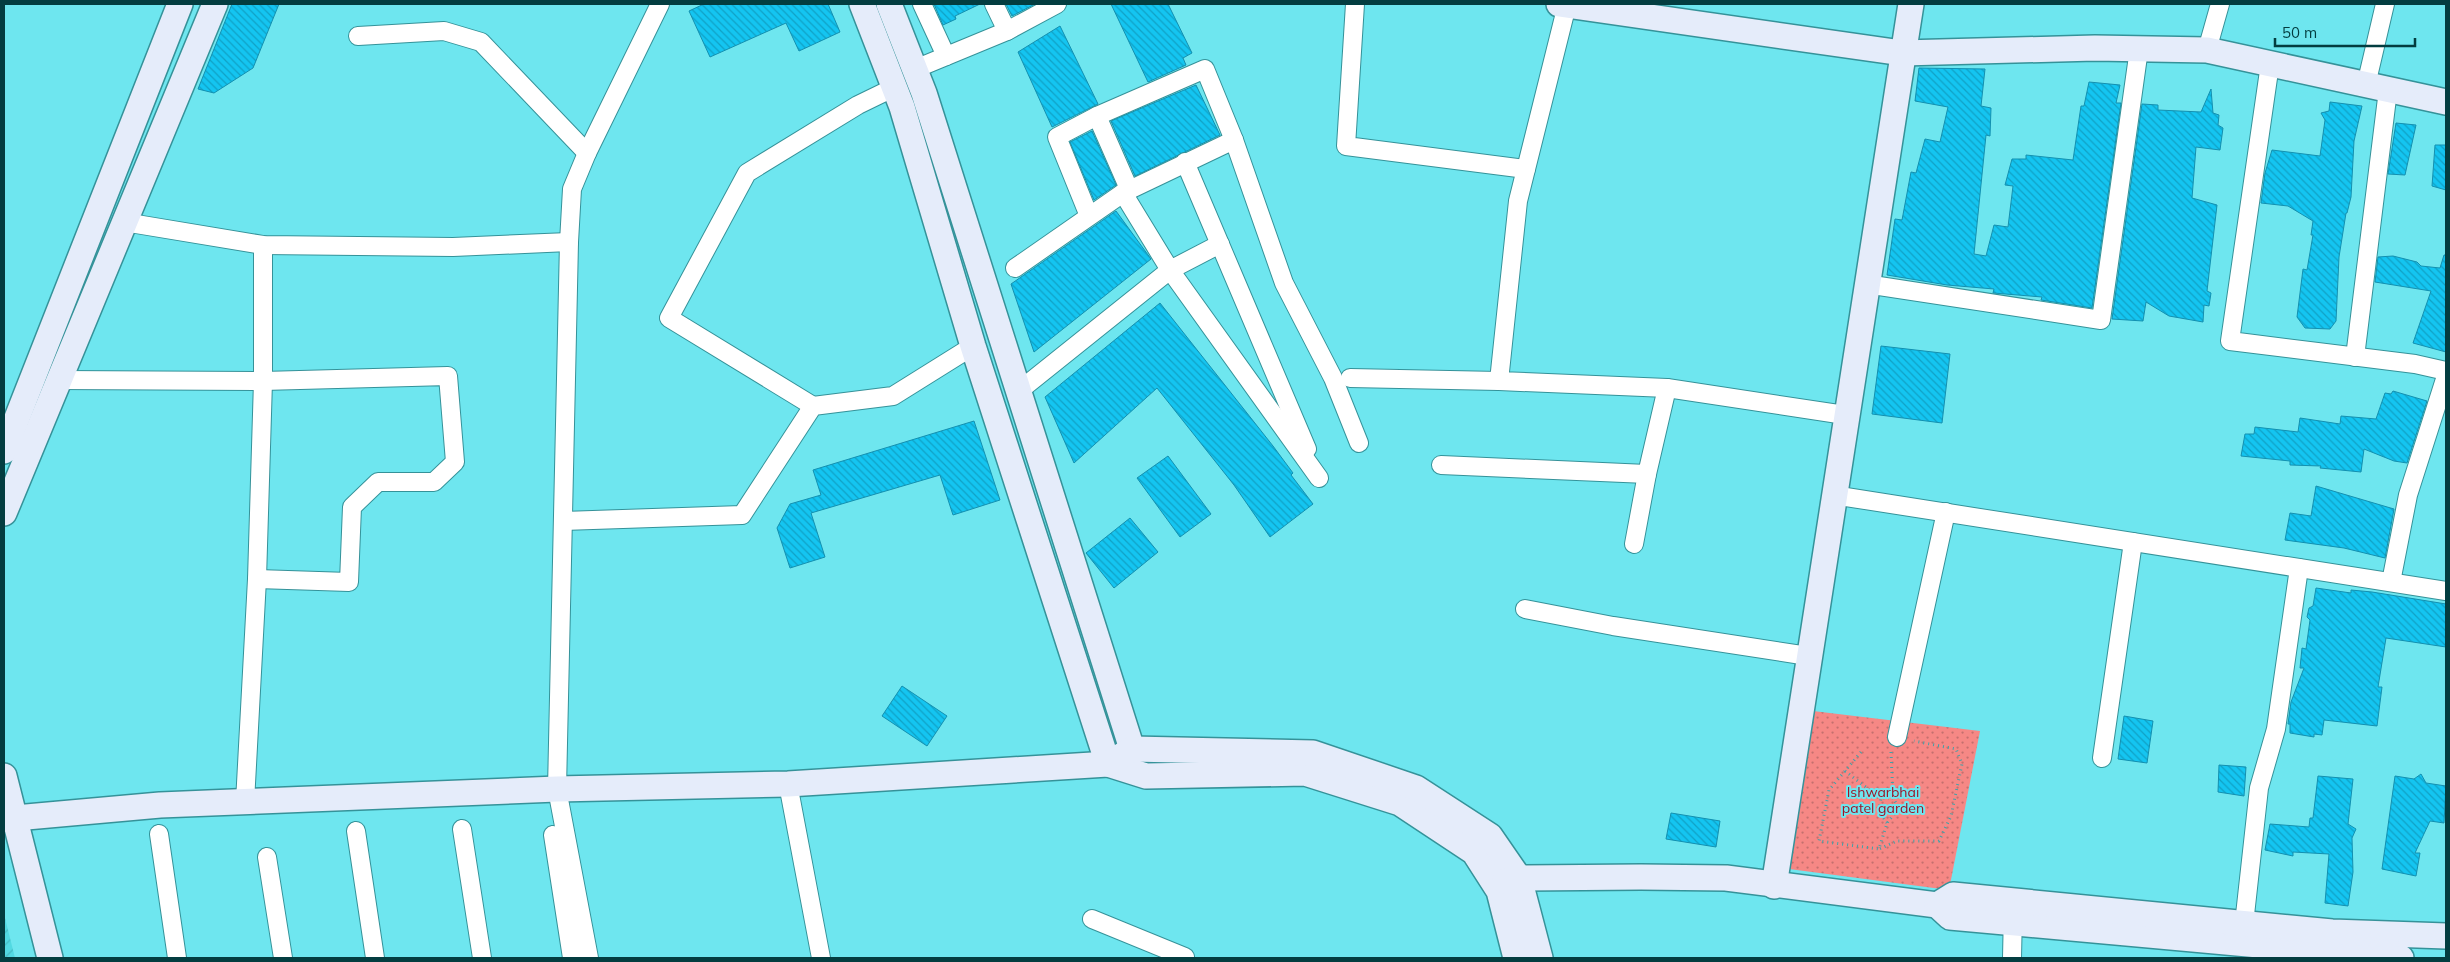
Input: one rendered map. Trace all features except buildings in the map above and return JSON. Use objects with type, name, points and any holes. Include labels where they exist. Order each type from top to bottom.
[{"type":"street","points":[[4,451],[180,4]]},
{"type":"street","points":[[4,513],[215,4]]},
{"type":"street","points":[[589,958],[557,789],[569,242],[572,189],[587,153],[660,4]]},
{"type":"street","points":[[862,4],[895,87],[973,346],[1108,764]]},
{"type":"street","points":[[889,4],[924,93],[1132,749]]},
{"type":"street","points":[[922,4],[946,56]]},
{"type":"street","points":[[994,4],[1007,31]]},
{"type":"street","points":[[915,69],[1007,31],[1058,4]]},
{"type":"street","points":[[1355,4],[1346,146],[1526,169]]},
{"type":"street","points":[[1499,381],[1518,201],[1563,4],[1637,9],[1902,53],[2139,49],[2207,50],[2446,102]]},
{"type":"street","points":[[1774,886],[1845,415],[1911,4]]},
{"type":"street","points":[[2207,50],[2220,4]]},
{"type":"street","points":[[2355,357],[2385,4]]},
{"type":"street","points":[[358,36],[444,32],[480,42],[587,153]]},
{"type":"street","points":[[1866,284],[2101,320],[2139,49]]},
{"type":"street","points":[[2270,64],[2230,341],[2415,364],[2446,372]]},
{"type":"street","points":[[1090,216],[1057,137],[1097,116],[1205,69],[1234,140],[1284,283],[1333,378],[1360,443]]},
{"type":"street","points":[[895,87],[858,105],[747,173],[669,318],[813,406],[893,396],[973,346]]},
{"type":"street","points":[[1097,116],[1126,191],[1170,270],[1319,478],[1185,162]]},
{"type":"street","points":[[1015,268],[1126,191],[1234,140]]},
{"type":"street","points":[[124,222],[263,245],[453,247],[569,242]]},
{"type":"street","points":[[1018,391],[1170,270],[1220,244]]},
{"type":"street","points":[[245,802],[257,579],[263,381],[263,245]]},
{"type":"street","points":[[58,380],[263,381],[448,376],[454,462],[434,482],[378,482],[352,508],[349,582],[257,579]]},
{"type":"street","points":[[2391,582],[2408,496],[2446,376]]},
{"type":"street","points":[[1350,378],[1499,381],[1667,388],[1845,415]]},
{"type":"street","points":[[1634,544],[1647,474],[1667,388]]},
{"type":"street","points":[[563,521],[742,515],[813,406]]},
{"type":"street","points":[[1441,465],[1647,474]]},
{"type":"street","points":[[1833,494],[2446,591]]},
{"type":"street","points":[[1897,737],[1946,512]]},
{"type":"street","points":[[2102,758],[2133,542]]},
{"type":"street","points":[[2244,924],[2259,788],[2276,728],[2299,568]]},
{"type":"street","points":[[1524,609],[1613,626],[1808,656]]},
{"type":"street","points":[[1108,764],[1132,749],[1313,753],[1416,788],[1490,836],[1519,878],[1540,958]]},
{"type":"street","points":[[9,818],[160,805],[557,789],[788,784],[1108,764],[1146,776],[1305,773],[1400,803],[1474,852],[1499,891],[1516,958]]},
{"type":"street","points":[[4,776],[9,818],[50,958]]},
{"type":"street","points":[[788,784],[821,958]]},
{"type":"street","points":[[462,829],[482,958]]},
{"type":"street","points":[[356,831],[376,958]]},
{"type":"street","points":[[159,834],[177,958]]},
{"type":"street","points":[[553,835],[572,958]]},
{"type":"street","points":[[4,848],[32,958]]},
{"type":"street","points":[[267,857],[284,958]]},
{"type":"street","points":[[1493,883],[1519,878],[1726,878],[1774,886],[1937,905],[1953,894],[2013,913],[2338,955],[2401,958]]},
{"type":"street","points":[[2013,913],[2244,924],[2332,932],[2446,936]]},
{"type":"street","points":[[2012,958],[2013,913]]},
{"type":"street","points":[[1092,919],[1186,958]]},
{"type":"path","points":[[1861,752],[1828,790],[1818,841],[1879,849],[1897,841],[1939,841],[1951,816],[1962,764],[1956,749],[1897,737],[1891,747],[1893,798],[1899,808],[1887,823],[1879,849]]},
{"type":"path","points":[[1845,770],[1871,791],[1893,798]]},
{"type":"path","points":[[1887,823],[1879,811],[1881,798],[1893,798]]},
{"type":"shaded area","points":[[4,914],[15,958],[4,958]]},
{"type":"green space","name":"Ishwarbhai patel garden","points":[[1813,711],[1980,731],[1949,890],[1789,869]]}]
